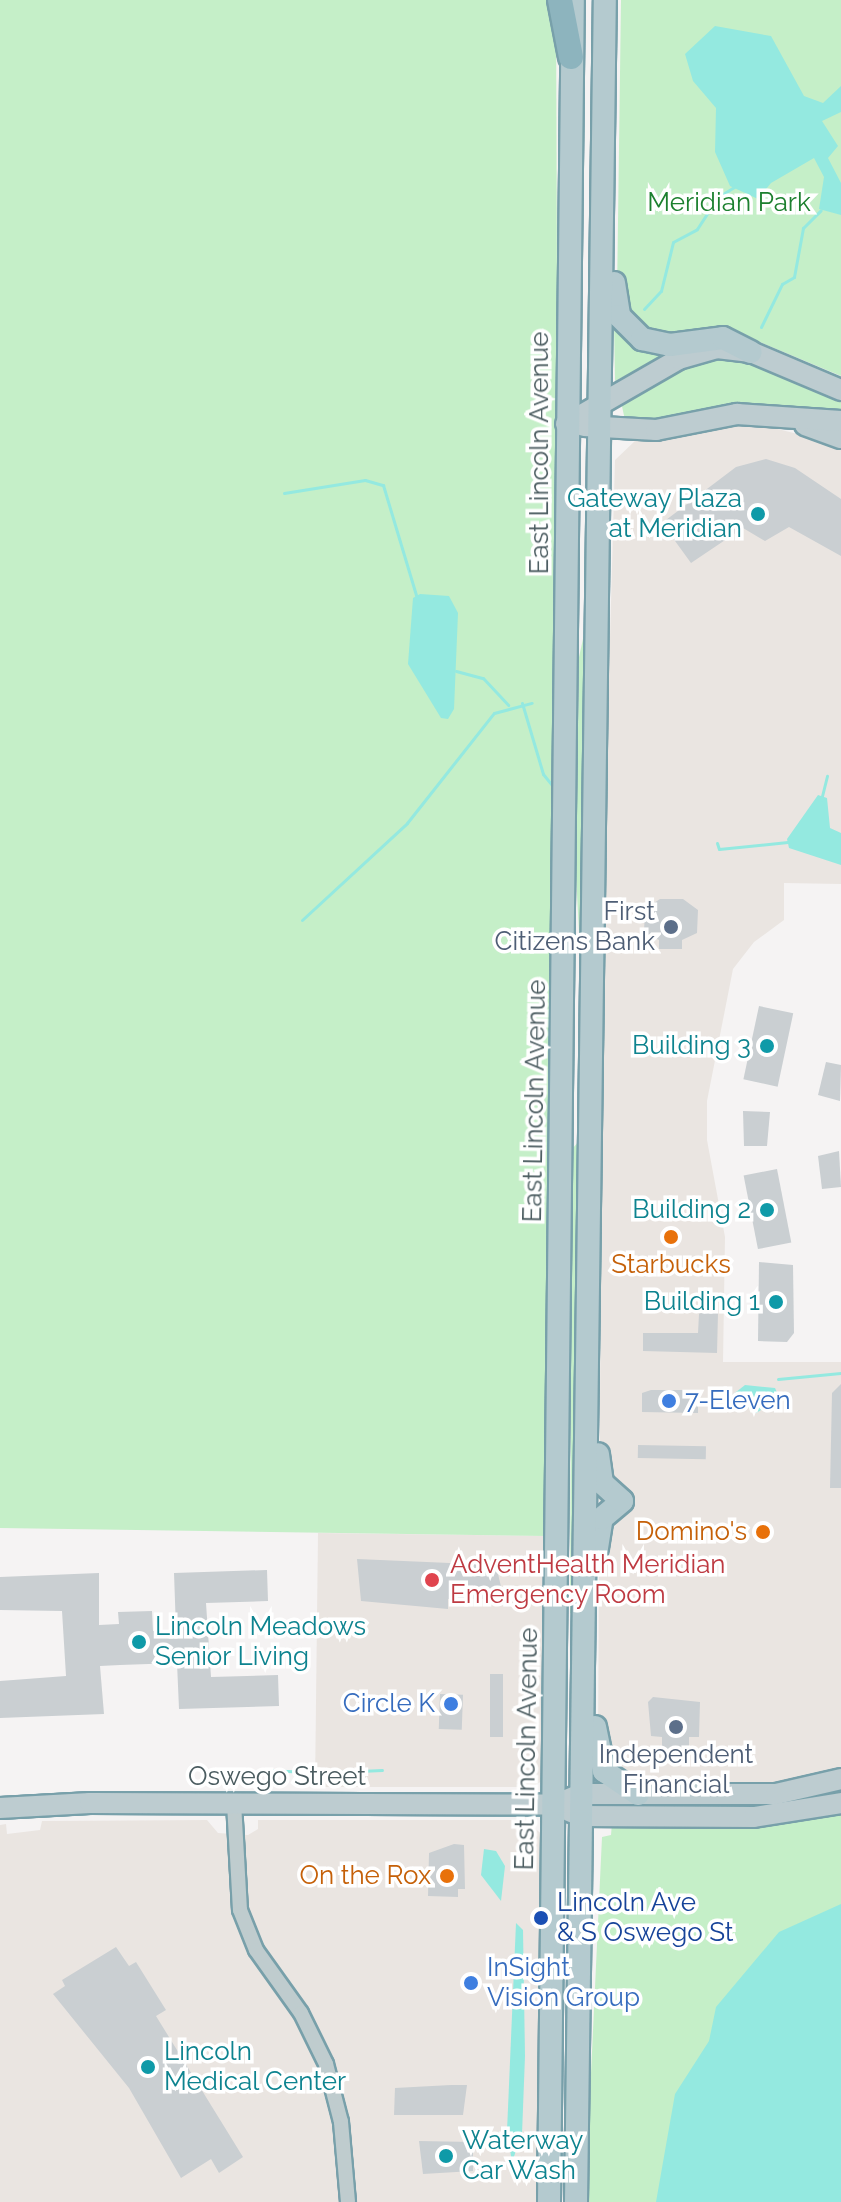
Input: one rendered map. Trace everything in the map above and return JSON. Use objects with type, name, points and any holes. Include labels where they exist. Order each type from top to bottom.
[{"type":"highway","points":[[560,0],[571,57]]},
{"type":"main road","name":"East Lincoln Avenue","points":[[549,2202],[569,681],[566,424],[573,0]]},
{"type":"main road","points":[[576,2202],[605,0]]},
{"type":"main road","points":[[603,156],[615,181],[614,301],[625,326],[657,344],[723,338],[838,388]]},
{"type":"main road","points":[[566,424],[691,354],[724,348],[751,352]]},
{"type":"main road","points":[[566,424],[656,430],[737,414],[841,421]]},
{"type":"main road","points":[[790,419],[841,438]]},
{"type":"main road","points":[[584,1602],[596,1584],[599,1524],[622,1501],[602,1483],[598,1470],[599,1372],[588,1343]]},
{"type":"main road","points":[[584,1647],[595,1678],[598,1759],[609,1777],[638,1794]]},
{"type":"main road","name":"Oswego Street","points":[[581,1805],[638,1794],[776,1794],[841,1779]]},
{"type":"main road","name":"Oswego Street","points":[[0,1808],[234,1803],[581,1805],[754,1817],[841,1803]]},
{"type":"street","points":[[234,1803],[234,1875],[242,1916],[326,2064],[341,2122],[348,2202]]},
{"type":"shaded area","points":[[754,423],[841,445],[841,884],[784,883],[784,920],[754,942],[733,969],[707,1101],[707,1140],[725,1237],[723,1362],[841,1362],[841,1769],[795,1785],[642,1787],[619,1773],[598,1741],[603,887],[615,460],[636,440]]},
{"type":"shaded area","points":[[318,1533],[547,1536],[542,1781],[532,1787],[315,1787]]},
{"type":"shaded area","points":[[207,1820],[218,1833],[248,1835],[258,1829],[258,1820],[525,1820],[544,1836],[539,2202],[0,2202],[0,1825],[6,1824],[7,1834],[40,1830],[42,1821]]},
{"type":"green space","points":[[0,0],[556,0],[558,568],[547,1536],[0,1528]]},
{"type":"green space","name":"Meridian Park","points":[[621,0],[841,0],[841,376],[736,332],[678,338],[640,331],[617,294]]},
{"type":"green space","points":[[614,321],[674,351],[615,381]]},
{"type":"green space","points":[[711,356],[742,359],[841,401],[841,414],[739,405],[664,420],[625,420],[621,402],[677,368]]},
{"type":"green space","points":[[585,630],[581,970],[576,875],[579,657]]},
{"type":"green space","points":[[581,1139],[574,1613],[570,1613],[572,1149]]},
{"type":"green space","points":[[841,1809],[841,2202],[585,2202],[602,1837],[611,1835],[612,1823]]},
{"type":"water","points":[[715,26],[771,36],[804,96],[823,103],[841,86],[841,112],[822,121],[838,146],[828,158],[841,183],[841,215],[819,209],[824,177],[814,158],[771,183],[758,199],[730,186],[715,152],[716,108],[693,81],[685,54]]},
{"type":"water","points":[[420,594],[449,596],[458,613],[454,709],[448,719],[441,718],[408,664],[413,598]]},
{"type":"water","points":[[818,795],[827,798],[830,828],[841,833],[841,865],[789,848],[787,839]]},
{"type":"water","points":[[745,1385],[775,1388],[780,1399],[756,1413],[731,1396]]},
{"type":"water","points":[[484,1849],[496,1851],[505,1866],[501,1901],[481,1875]]},
{"type":"water","points":[[841,1904],[841,2202],[656,2202],[675,2094],[709,2041],[716,2007],[779,1932]]},
{"type":"water","points":[[516,1923],[523,1930],[525,2056],[522,2134],[512,2162],[507,2131]]},
{"type":"building","name":"Gateway Plaza at Meridian","points":[[766,459],[795,468],[841,499],[841,556],[789,527],[765,541],[743,528],[691,563],[662,523],[736,467]]},
{"type":"building","name":"First Citizens Bank","points":[[660,899],[683,899],[698,910],[697,933],[682,940],[682,949],[659,949],[659,940],[644,932],[645,909]]},
{"type":"building","name":"Building 3","points":[[759,1006],[793,1013],[778,1087],[743,1079]]},
{"type":"building","points":[[826,1062],[841,1065],[840,1101],[818,1095]]},
{"type":"building","points":[[743,1111],[770,1112],[767,1146],[744,1146]]},
{"type":"building","points":[[839,1151],[841,1187],[822,1189],[818,1156]]},
{"type":"building","name":"Building 2","points":[[777,1169],[791,1243],[758,1249],[744,1175]]},
{"type":"building","name":"Building 1","points":[[759,1262],[793,1265],[794,1333],[787,1342],[758,1341]]},
{"type":"building","points":[[707,1310],[718,1313],[717,1353],[643,1351],[643,1333],[698,1333],[699,1314]]},
{"type":"building","points":[[841,1384],[841,1488],[830,1488],[832,1393]]},
{"type":"building","name":"7-Eleven","points":[[651,1390],[698,1390],[698,1413],[642,1412],[642,1393]]},
{"type":"building","name":"7-Eleven","points":[[638,1445],[706,1446],[706,1459],[638,1458]]},
{"type":"building","name":"AdventHealth Meridian Emergency Room","points":[[357,1559],[496,1565],[502,1591],[499,1599],[448,1599],[448,1609],[361,1601]]},
{"type":"building","name":"Lincoln Meadows Senior Living","points":[[267,1570],[268,1601],[206,1603],[211,1677],[278,1675],[279,1706],[179,1709],[177,1663],[120,1665],[100,1666],[104,1714],[0,1718],[0,1681],[66,1676],[62,1611],[0,1610],[0,1577],[99,1573],[99,1625],[119,1624],[118,1612],[152,1611],[153,1631],[176,1630],[174,1573]]},
{"type":"building","name":"Circle K","points":[[490,1674],[503,1674],[503,1737],[490,1737]]},
{"type":"building","name":"Circle K","points":[[440,1694],[463,1695],[462,1730],[439,1729]]},
{"type":"building","name":"Independent Financial","points":[[653,1697],[700,1702],[699,1737],[689,1737],[689,1756],[662,1756],[662,1737],[651,1736],[648,1702]]},
{"type":"building","name":"On the Rox","points":[[454,1844],[464,1845],[465,1889],[458,1889],[458,1897],[428,1896],[429,1853]]},
{"type":"building","name":"Lincoln Medical Center","points":[[116,1947],[129,1966],[136,1962],[166,2010],[156,2016],[243,2157],[219,2173],[211,2159],[181,2178],[129,2088],[53,1994],[65,1986],[62,1980]]},
{"type":"building","points":[[467,2085],[463,2115],[394,2115],[395,2088]]},
{"type":"building","name":"Waterway Car Wash","points":[[419,2141],[473,2142],[473,2171],[423,2174]]},
{"type":"waterway","points":[[644,309],[661,291],[673,242],[697,229],[718,197],[734,187]]},
{"type":"waterway","points":[[761,327],[782,284],[794,277],[803,228],[821,210]]},
{"type":"waterway","points":[[284,493],[365,480],[383,485],[417,598]]},
{"type":"waterway","points":[[456,671],[483,678],[508,705]]},
{"type":"waterway","points":[[522,703],[543,774],[556,790]]},
{"type":"waterway","points":[[302,920],[407,823],[494,713],[532,703]]},
{"type":"waterway","points":[[821,800],[827,776]]},
{"type":"waterway","points":[[717,843],[719,849],[788,842]]},
{"type":"waterway","points":[[778,1379],[841,1373]]},
{"type":"waterway","points":[[264,1770],[310,1772]]},
{"type":"waterway","points":[[317,1773],[382,1770]]},
{"type":"waterway","points":[[498,2133],[509,2133]]},
{"type":"place","name":"Gateway Plaza at Meridian","points":[[758,514]]},
{"type":"place","name":"First Citizens Bank","points":[[671,927]]},
{"type":"place","name":"Building 3","points":[[767,1046]]},
{"type":"place","name":"Building 2","points":[[767,1210]]},
{"type":"place","name":"Starbucks","points":[[671,1237]]},
{"type":"place","name":"Building 1","points":[[776,1302]]},
{"type":"place","name":"7-Eleven","points":[[669,1401]]},
{"type":"place","name":"Domino's","points":[[763,1532]]},
{"type":"place","name":"AdventHealth Meridian Emergency Room","points":[[432,1580]]},
{"type":"place","name":"Lincoln Meadows Senior Living","points":[[139,1642]]},
{"type":"place","name":"Circle K","points":[[451,1704]]},
{"type":"place","name":"Independent Financial","points":[[676,1727]]},
{"type":"place","name":"On the Rox","points":[[447,1876]]},
{"type":"place","name":"Lincoln Ave & S Oswego St","points":[[541,1918]]},
{"type":"place","name":"InSight Vision Group","points":[[471,1983]]},
{"type":"place","name":"Lincoln Medical Center","points":[[148,2067]]},
{"type":"place","name":"Waterway Car Wash","points":[[446,2156]]}]
